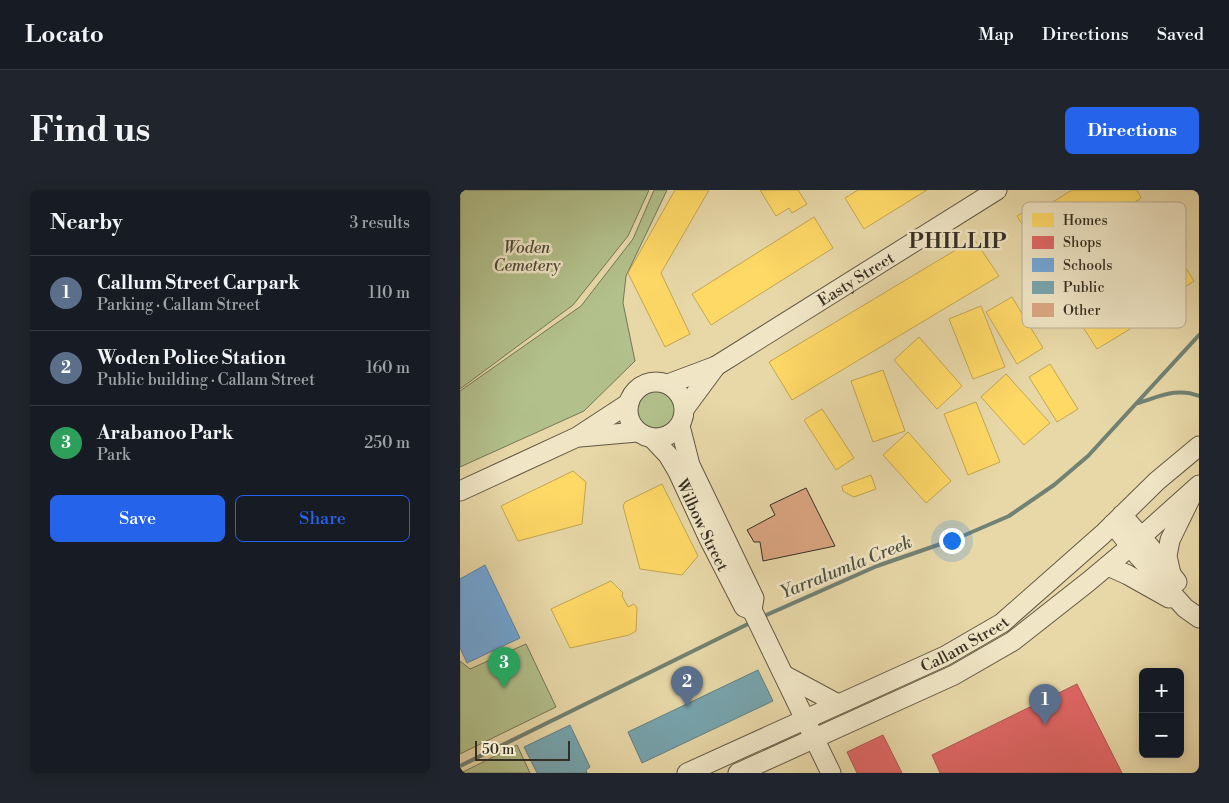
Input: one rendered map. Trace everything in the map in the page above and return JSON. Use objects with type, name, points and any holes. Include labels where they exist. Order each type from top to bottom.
[{"type":"street","name":"Easty Street","points":[[668,384],[716,366],[997,190]]},
{"type":"street","name":"Easty Street","points":[[683,417],[716,366]]},
{"type":"street","points":[[577,437],[645,435],[661,438],[675,432],[683,417],[683,400],[680,394],[668,384],[659,382],[649,383],[640,387],[633,394],[629,403],[629,418],[632,426],[645,435]]},
{"type":"street","points":[[460,491],[577,437],[629,403]]},
{"type":"street","name":"Wilbow Street","points":[[683,417],[690,465],[754,598],[752,610],[832,773]]},
{"type":"street","name":"Wilbow Street","points":[[645,435],[668,455],[744,607],[752,610]]},
{"type":"street","name":"Callam Street","points":[[687,773],[945,656],[1002,623],[1117,520],[1157,481],[1199,446]]},
{"type":"street","points":[[1171,574],[1167,556],[1170,540],[1197,487]]},
{"type":"street","name":"Callam Street","points":[[738,773],[954,675],[1013,641],[1108,566],[1197,487]]},
{"type":"street","points":[[1117,520],[1194,613]]},
{"type":"street","points":[[1136,542],[1171,574],[1192,602],[1194,613]]},
{"type":"street","points":[[1108,566],[1128,575],[1194,613]]},
{"type":"street","points":[[784,675],[838,704]]},
{"type":"green space","name":"Woden Cemetery","points":[[460,190],[649,190],[628,236],[573,305],[460,389]]},
{"type":"green space","points":[[654,190],[667,190],[626,276],[623,303],[635,361],[584,411],[460,467],[460,391],[581,306],[633,239]]},
{"type":"green space","points":[[656,390],[669,396],[675,409],[669,422],[656,428],[643,422],[637,409],[643,396]]},
{"type":"green space","points":[[526,644],[556,707],[460,754],[460,661],[470,669]]},
{"type":"green space","points":[[517,745],[530,773],[461,773]]},
{"type":"building: Homes","points":[[675,190],[709,190],[661,273],[690,334],[665,347],[628,273]]},
{"type":"building: Homes","points":[[760,190],[798,190],[807,204],[792,213],[789,208],[776,216]]},
{"type":"building: Homes","points":[[858,190],[927,190],[864,229],[845,198]]},
{"type":"building: Homes","points":[[1072,190],[1137,190],[1141,198],[1135,202],[1053,202]]},
{"type":"building: Homes","points":[[1022,213],[1022,224],[1017,216]]},
{"type":"building: Homes","points":[[814,217],[833,248],[711,325],[692,294]]},
{"type":"building: Homes","points":[[974,239],[999,276],[792,400],[769,362]]},
{"type":"building: Homes","points":[[1186,268],[1194,281],[1186,286]]},
{"type":"building: Homes","points":[[1012,297],[1022,313],[1022,328],[1031,328],[1043,348],[1017,364],[986,312]]},
{"type":"building: Homes","points":[[981,306],[1005,367],[973,379],[949,319]]},
{"type":"building: Homes","points":[[1084,328],[1129,328],[1130,329],[1097,349]]},
{"type":"building: Homes","points":[[919,337],[962,386],[937,409],[894,360]]},
{"type":"building: Homes","points":[[1050,364],[1078,409],[1057,422],[1029,377]]},
{"type":"building: Homes","points":[[883,370],[905,431],[873,442],[851,381]]},
{"type":"building: Homes","points":[[1006,374],[1050,423],[1024,445],[981,397]]},
{"type":"building: Homes","points":[[976,402],[1000,462],[968,475],[944,414]]},
{"type":"building: Homes","points":[[822,409],[854,458],[836,470],[804,420]]},
{"type":"building: Homes","points":[[908,432],[951,481],[926,503],[883,455]]},
{"type":"building: Homes","points":[[573,471],[586,482],[582,524],[518,541],[501,506]]},
{"type":"building: Homes","points":[[871,475],[876,489],[854,497],[843,491],[842,486]]},
{"type":"building: Homes","points":[[662,484],[698,556],[682,575],[640,569],[623,506],[625,502]]},
{"type":"building: Homes","points":[[611,581],[623,593],[622,596],[628,607],[634,604],[637,608],[636,631],[629,635],[570,648],[551,609]]},
{"type":"building: Shops","points":[[1077,684],[1122,773],[940,773],[932,755]]},
{"type":"building: Shops","points":[[883,735],[902,773],[857,773],[847,752]]},
{"type":"building: Schools","points":[[485,565],[520,638],[467,663],[460,648],[460,579]]},
{"type":"building: Public","points":[[758,670],[773,701],[642,763],[628,732]]},
{"type":"building: Public","points":[[570,725],[590,767],[586,770],[587,773],[537,773],[524,747]]},
{"type":"building: Other","points":[[806,488],[835,546],[763,561],[760,542],[754,542],[747,530],[775,515],[770,505]]},
{"type":"waterway","name":"Yarralumla Creek","points":[[762,617],[877,566],[958,538],[1009,516],[1054,485],[1088,456],[1199,335]]},
{"type":"waterway","points":[[1138,403],[1183,392],[1199,396]]},
{"type":"waterway","name":"Yarralumla Creek","points":[[460,766],[752,622]]},
{"type":"place","name":"Arabanoo Park","points":[[504,688]]},
{"type":"place","name":"Woden Police Station","points":[[687,707]]},
{"type":"place","name":"Callum Street Carpark","points":[[1045,725]]},
{"type":"district","name":"PHILLIP","points":[[958,241]]}]
